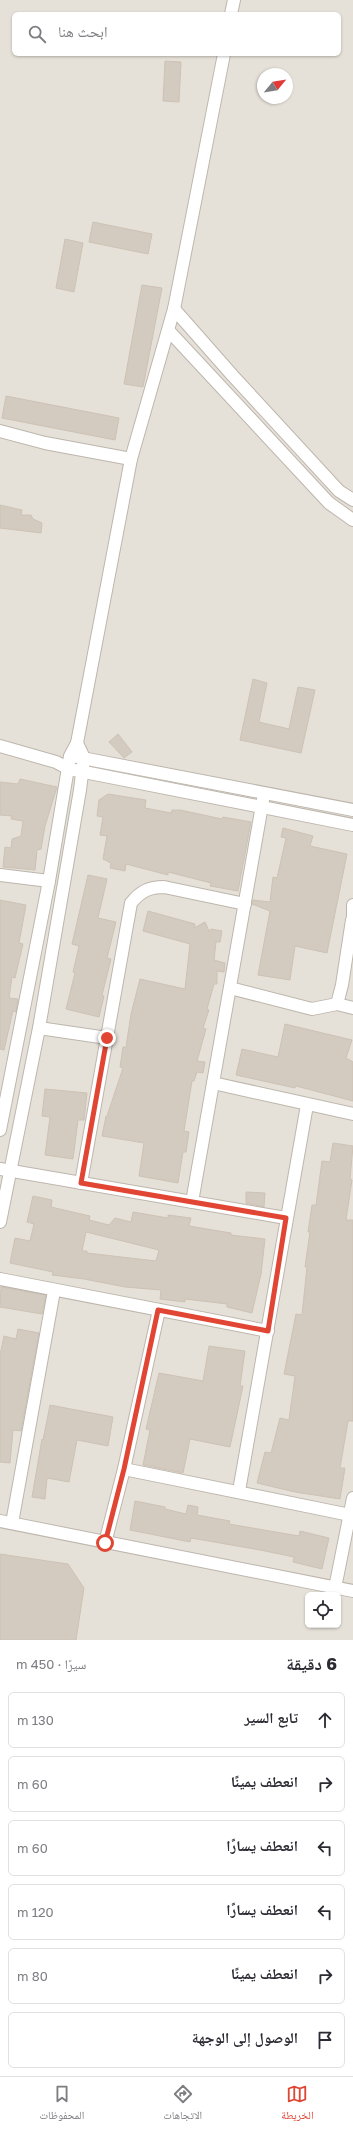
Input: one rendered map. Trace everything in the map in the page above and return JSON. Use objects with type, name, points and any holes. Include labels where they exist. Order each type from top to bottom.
[{"type":"street","points":[[231,12],[234,0]]},
{"type":"street","points":[[0,1130],[49,882],[70,756],[77,743],[131,459],[169,331],[224,56]]},
{"type":"street","points":[[174,309],[233,376],[339,491],[353,500]]},
{"type":"street","points":[[169,331],[329,503],[353,520]]},
{"type":"street","points":[[0,431],[45,442],[131,459]]},
{"type":"street","points":[[0,1222],[5,1170],[39,1028],[83,764],[77,743]]},
{"type":"street","points":[[0,746],[56,762],[69,769],[83,764]]},
{"type":"street","points":[[56,762],[70,756]]},
{"type":"street","points":[[70,756],[83,764],[263,800],[353,825]]},
{"type":"street","points":[[263,800],[353,810]]},
{"type":"street","points":[[192,1202],[263,800]]},
{"type":"street","points":[[0,875],[49,882]]},
{"type":"street","points":[[81,1183],[131,903],[140,892],[152,887],[164,887],[244,904]]},
{"type":"street","points":[[337,1004],[342,985],[353,905]]},
{"type":"street","points":[[230,988],[312,1009],[337,1004],[353,1008]]},
{"type":"street","points":[[39,1028],[107,1038]]},
{"type":"street","points":[[213,1083],[353,1114]]},
{"type":"street","points":[[239,1491],[307,1105]]},
{"type":"street","points":[[5,1170],[286,1218]]},
{"type":"street","points":[[0,1279],[54,1291],[268,1331]]},
{"type":"street","points":[[54,1291],[6,1522],[105,1543],[353,1591]]},
{"type":"street","points":[[105,1543],[124,1469],[158,1310]]},
{"type":"street","points":[[124,1469],[239,1491],[350,1515]]},
{"type":"street","points":[[336,1588],[353,1498]]},
{"type":"shaded area","points":[[0,0],[353,0],[353,1640],[0,1640]]},
{"type":"building","points":[[165,61],[181,62],[179,102],[163,101]]},
{"type":"building","points":[[93,222],[152,234],[148,254],[89,242]]},
{"type":"building","points":[[65,239],[83,243],[74,292],[56,288]]},
{"type":"building","points":[[142,285],[162,288],[143,387],[124,384]]},
{"type":"building","points":[[6,396],[119,418],[115,440],[2,418]]},
{"type":"building","points":[[0,505],[22,510],[21,515],[31,515],[33,519],[42,523],[41,533],[0,528]]},
{"type":"building","points":[[253,679],[267,683],[259,722],[289,729],[298,687],[315,690],[301,753],[240,740]]},
{"type":"building","points":[[118,734],[132,752],[124,758],[109,742]]},
{"type":"building","points":[[20,779],[57,787],[45,826],[41,849],[37,850],[35,870],[3,867],[5,847],[11,848],[12,839],[21,836],[23,821],[11,819],[12,816],[0,815],[0,782],[18,784]]},
{"type":"building","points":[[108,794],[146,800],[145,808],[171,813],[172,810],[180,810],[222,819],[223,817],[251,822],[238,891],[210,886],[211,883],[168,872],[168,875],[126,864],[125,871],[110,868],[111,863],[103,859],[107,836],[100,835],[103,817],[97,816],[99,800]]},
{"type":"building","points":[[283,828],[313,836],[310,846],[347,854],[327,953],[295,946],[290,980],[258,975],[270,911],[252,904],[253,900],[270,902],[273,877],[277,878],[286,838],[281,837]]},
{"type":"building","points":[[88,875],[107,879],[98,918],[116,922],[107,958],[111,959],[102,995],[104,996],[99,1017],[66,1009],[75,973],[73,972],[79,946],[72,944]]},
{"type":"building","points":[[0,900],[26,905],[19,943],[23,944],[15,978],[12,977],[9,998],[18,999],[16,1012],[13,1011],[4,1050],[0,1049]]},
{"type":"building","points":[[148,911],[195,924],[194,928],[205,922],[209,931],[211,929],[222,931],[220,942],[216,942],[214,960],[225,963],[224,972],[217,971],[217,984],[214,984],[207,1009],[209,1010],[203,1028],[206,1029],[197,1061],[205,1062],[203,1073],[197,1072],[194,1081],[192,1081],[184,1131],[189,1132],[186,1152],[183,1152],[178,1183],[139,1176],[144,1143],[102,1136],[106,1116],[123,1068],[120,1067],[123,1047],[126,1047],[131,1014],[140,979],[185,989],[190,944],[143,931]]},
{"type":"building","points":[[285,1024],[352,1040],[346,1058],[353,1062],[353,1101],[296,1086],[295,1088],[236,1075],[242,1049],[278,1057]]},
{"type":"building","points":[[45,1089],[87,1093],[84,1120],[78,1120],[73,1159],[45,1155],[50,1117],[42,1116]]},
{"type":"building","points":[[333,1143],[353,1146],[350,1179],[352,1180],[346,1220],[353,1220],[353,1421],[348,1421],[340,1468],[345,1468],[340,1499],[295,1492],[257,1483],[265,1452],[271,1453],[280,1418],[289,1420],[295,1376],[284,1374],[296,1314],[302,1315],[307,1267],[305,1267],[310,1232],[308,1232],[312,1205],[316,1205],[322,1161],[330,1162]]},
{"type":"building","points":[[246,1192],[265,1193],[264,1207],[246,1203]]},
{"type":"building","points":[[33,1196],[52,1200],[51,1207],[90,1216],[89,1220],[109,1225],[115,1218],[131,1222],[133,1212],[168,1218],[168,1215],[191,1218],[189,1226],[231,1233],[231,1235],[265,1239],[261,1274],[252,1313],[227,1307],[227,1304],[185,1299],[185,1302],[160,1299],[161,1290],[125,1287],[84,1279],[52,1275],[53,1272],[10,1263],[15,1238],[30,1241],[34,1224],[27,1222]],"holes":[[[86,1232],[159,1250],[156,1261],[87,1253],[87,1251],[82,1251]]]},
{"type":"building","points":[[1,1287],[46,1295],[42,1314],[0,1307]]},
{"type":"building","points":[[18,1329],[39,1333],[21,1431],[13,1430],[10,1463],[0,1462],[0,1355],[4,1336],[16,1339]]},
{"type":"building","points":[[209,1346],[245,1351],[240,1386],[243,1386],[230,1447],[190,1439],[183,1473],[143,1465],[150,1430],[146,1429],[159,1373],[203,1381]]},
{"type":"building","points":[[50,1405],[113,1417],[108,1446],[77,1440],[69,1482],[47,1478],[45,1499],[32,1497],[42,1439],[43,1440]]},
{"type":"building","points":[[135,1501],[165,1507],[165,1509],[186,1514],[188,1505],[198,1507],[197,1515],[230,1521],[229,1524],[299,1536],[300,1531],[329,1538],[322,1569],[293,1562],[294,1557],[260,1550],[191,1538],[190,1542],[130,1530]]},
{"type":"building","points":[[0,1554],[68,1564],[84,1588],[76,1640],[0,1640]]},
{"type":"route","points":[[105,1543],[124,1469],[158,1310],[268,1331],[286,1218],[81,1183],[107,1038]]}]
